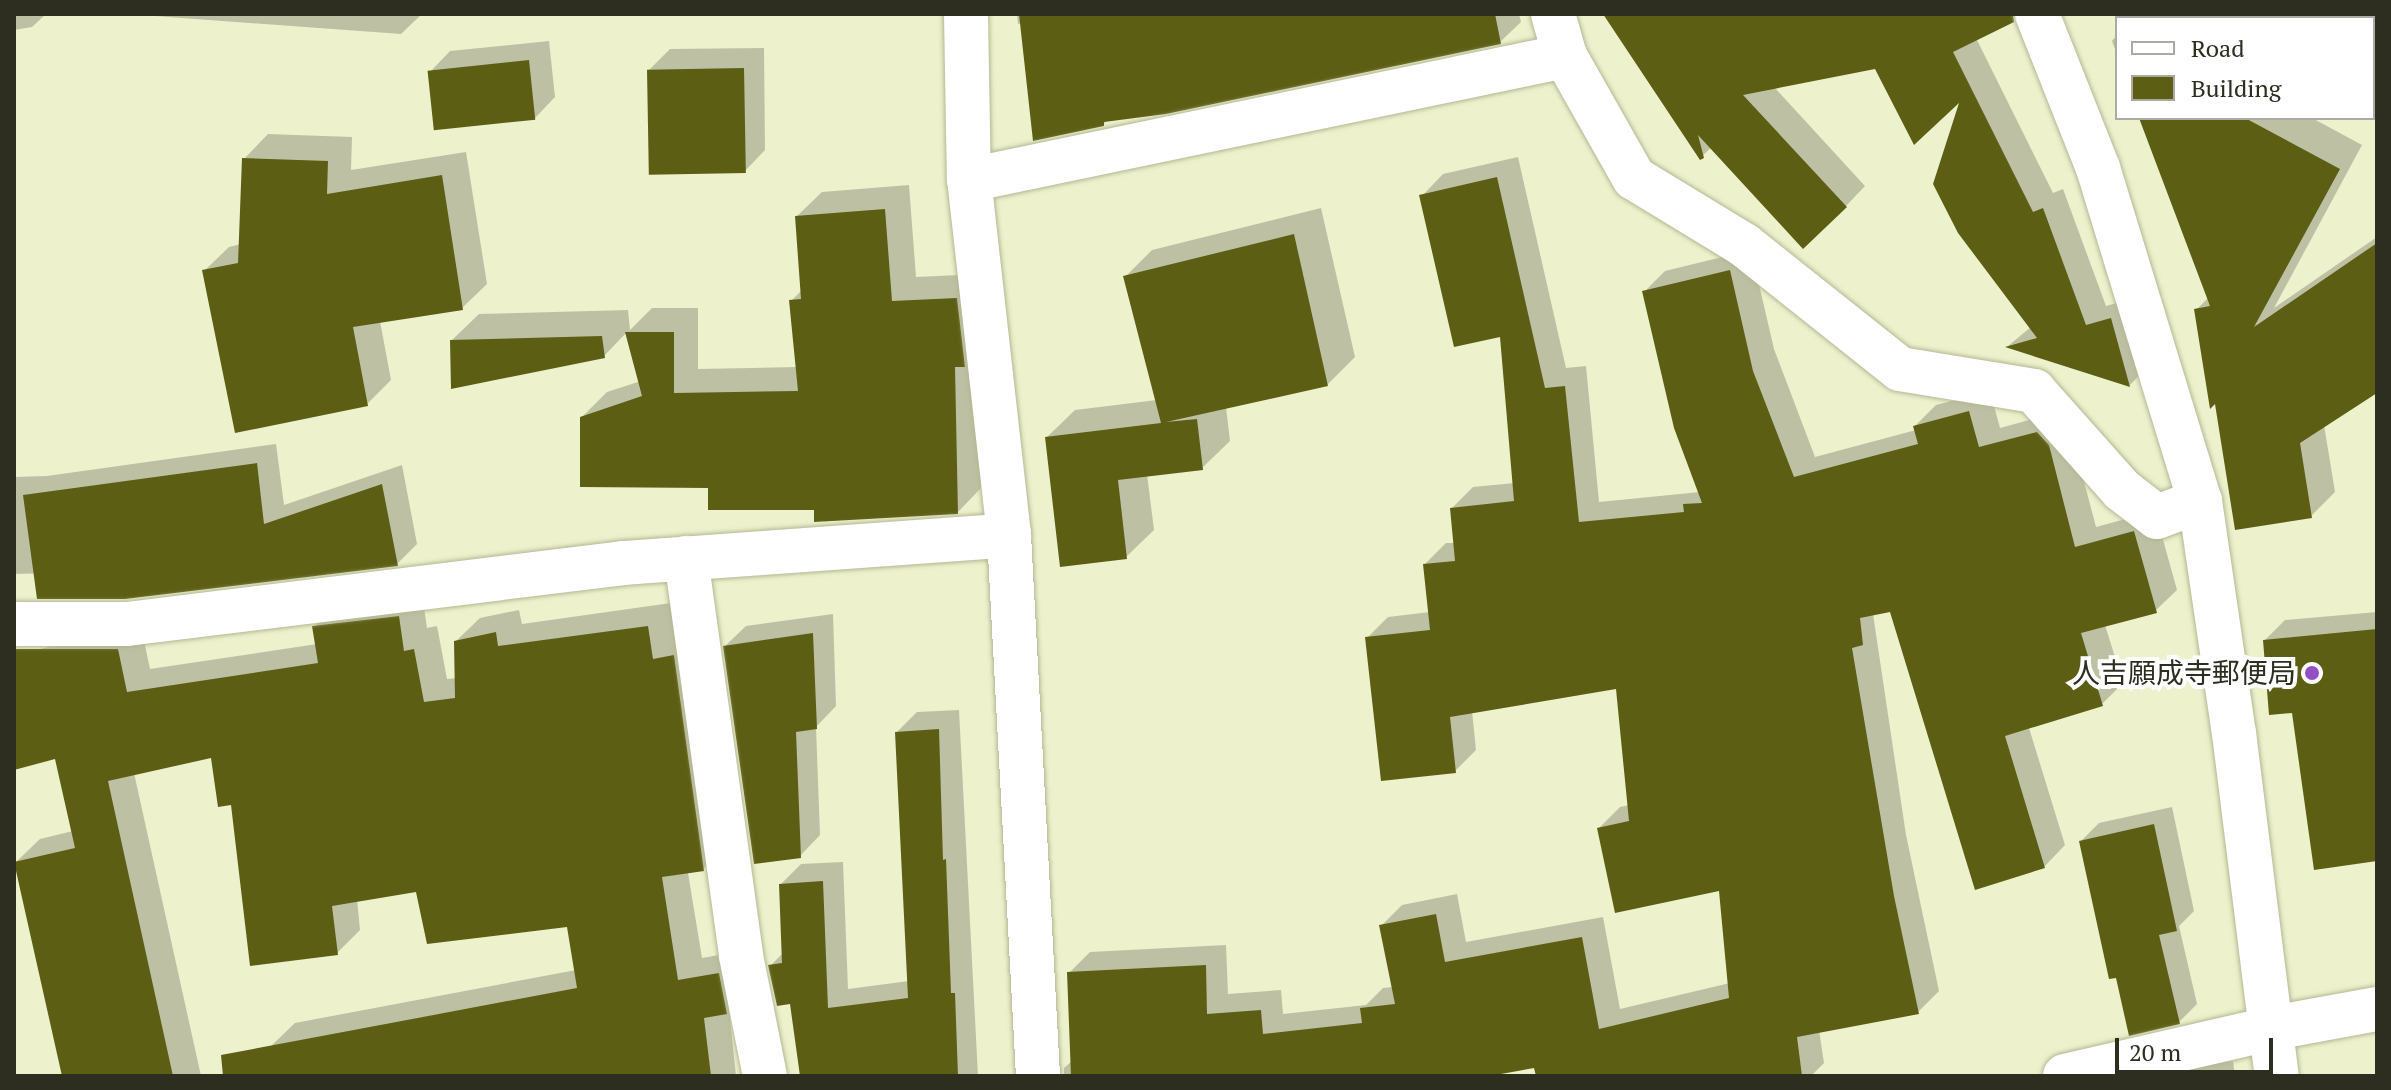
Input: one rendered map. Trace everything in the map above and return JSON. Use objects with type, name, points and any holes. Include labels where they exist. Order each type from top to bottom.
[{"type":"main road","points":[[966,14],[969,180],[1009,535],[1033,1040],[1038,1076]]},
{"type":"main road","points":[[1553,14],[1565,56],[1634,178],[1744,245],[1900,369],[2034,391],[2122,490],[2157,517],[2200,501]]},
{"type":"main road","points":[[2037,14],[2098,168],[2200,501],[2215,592],[2277,1076]]},
{"type":"main road","points":[[969,180],[1565,56]]},
{"type":"main road","points":[[14,624],[127,624],[211,611],[686,558],[1009,535]]},
{"type":"main road","points":[[686,558],[741,956],[765,1076]]},
{"type":"main road","points":[[2065,1076],[2273,1028],[2377,1009]]},
{"type":"building","points":[[1019,14],[1495,14],[1501,44],[1166,114],[1104,122],[1104,126],[1033,141]]},
{"type":"building","points":[[1603,14],[2013,14],[2014,22],[1953,52],[2033,212],[2043,208],[2086,325],[2111,318],[2130,387],[2005,347],[2037,338],[1958,233],[1933,184],[1959,103],[1914,145],[1875,69],[1743,95],[1847,207],[1803,249],[1698,135],[1704,158],[1700,160]]},
{"type":"building","points":[[529,60],[535,120],[434,130],[428,71]]},
{"type":"building","points":[[744,68],[746,173],[649,175],[647,70]]},
{"type":"building","points":[[2140,120],[2249,120],[2340,169],[2254,327],[2377,243],[2377,393],[2300,443],[2312,518],[2235,530],[2215,404],[2210,409],[2194,309],[2210,306]]},
{"type":"building","points":[[242,158],[328,161],[327,194],[442,175],[463,310],[353,327],[368,406],[235,433],[202,270],[238,263]]},
{"type":"building","points":[[1497,177],[1545,388],[1565,386],[1579,522],[1684,512],[1683,504],[1702,503],[1674,428],[1642,291],[1730,270],[1753,371],[1794,477],[1918,444],[1913,426],[1969,411],[1979,447],[2037,432],[2049,445],[2075,547],[2134,531],[2157,613],[2081,633],[2103,706],[2005,736],[2045,868],[1975,890],[1890,612],[1860,618],[1863,645],[1852,648],[1894,896],[1919,1014],[1797,1037],[1802,1076],[1536,1076],[1534,1068],[1490,1076],[1071,1076],[1067,972],[1206,965],[1207,1014],[1261,1010],[1263,1034],[1362,1023],[1360,1008],[1395,1004],[1379,925],[1436,914],[1445,962],[1582,937],[1599,1029],[1729,998],[1719,891],[1615,913],[1597,828],[1629,821],[1616,689],[1450,717],[1456,773],[1381,781],[1365,637],[1430,630],[1423,564],[1455,561],[1450,508],[1514,501],[1500,337],[1454,347],[1419,195]]},
{"type":"building","points":[[885,209],[892,301],[957,298],[965,367],[955,367],[958,514],[814,522],[814,510],[708,510],[708,488],[580,487],[580,417],[642,396],[625,332],[674,332],[674,393],[798,391],[789,300],[801,299],[795,216]]},
{"type":"building","points":[[1294,234],[1328,386],[1166,422],[1197,419],[1203,470],[1118,480],[1127,559],[1060,567],[1045,437],[1161,423],[1123,276]]},
{"type":"building","points":[[602,336],[605,358],[451,389],[450,340]]},
{"type":"building","points":[[257,463],[264,524],[382,484],[398,566],[125,599],[37,599],[23,495]]},
{"type":"building","points":[[399,616],[404,651],[414,649],[424,702],[455,698],[454,641],[496,632],[498,646],[648,626],[653,659],[674,655],[704,871],[662,877],[678,980],[719,973],[727,1014],[704,1018],[711,1076],[223,1076],[221,1055],[577,988],[567,927],[427,944],[416,892],[332,906],[338,955],[250,966],[231,805],[218,807],[211,758],[108,781],[173,1076],[62,1076],[14,862],[75,848],[55,759],[14,770],[14,649],[118,649],[127,692],[318,663],[312,626]]},
{"type":"building","points":[[2377,629],[2377,861],[2314,870],[2292,713],[2269,715],[2263,640]]},
{"type":"building","points":[[813,633],[817,729],[796,732],[801,858],[754,864],[723,646]]},
{"type":"building","points":[[939,729],[943,860],[946,859],[951,993],[955,993],[958,1076],[800,1076],[790,1004],[777,1006],[768,965],[782,963],[779,884],[823,881],[828,1008],[908,998],[895,732]]},
{"type":"building","points":[[2154,824],[2177,931],[2159,935],[2180,1024],[2129,1036],[2116,978],[2109,979],[2079,841]]},
{"type":"place","name":"人吉願成寺郵便局","points":[[2312,673]]}]
